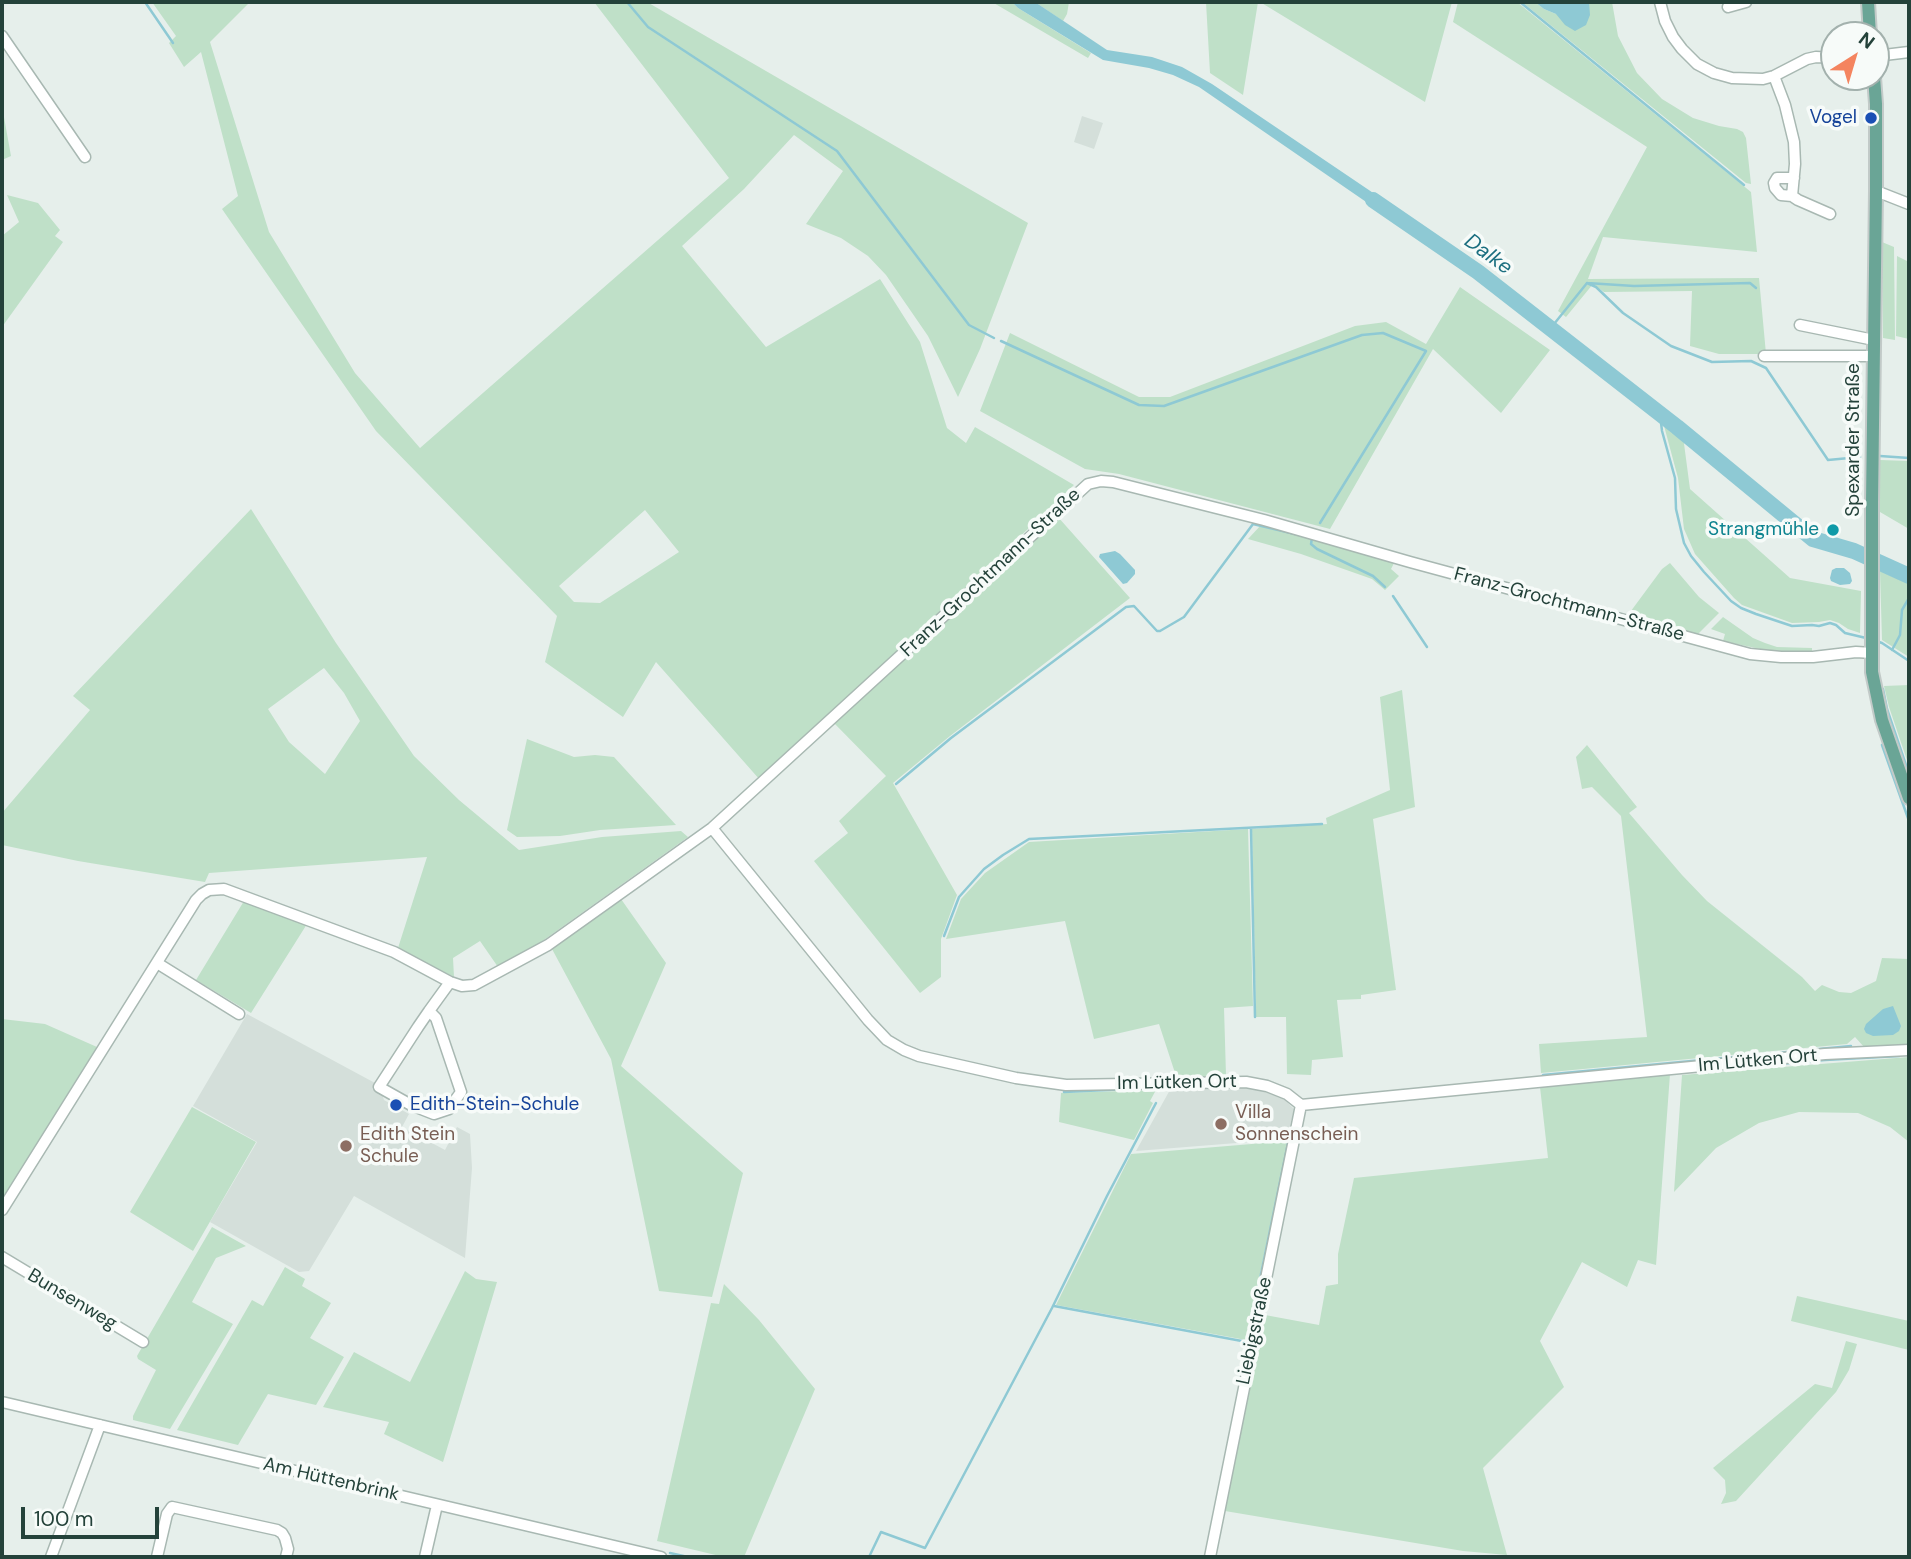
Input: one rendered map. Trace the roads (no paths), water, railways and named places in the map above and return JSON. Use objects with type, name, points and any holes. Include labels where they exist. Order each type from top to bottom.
[{"type":"main road","points":[[1867,2],[1869,21]]},
{"type":"main road","name":"Spexarder Straße","points":[[1875,91],[1872,672],[1878,704],[1909,798]]},
{"type":"street","points":[[1660,2],[1665,21],[1682,49],[1698,64],[1714,73],[1732,78],[1763,79],[1807,59],[1820,57]]},
{"type":"street","points":[[1728,7],[1746,2]]},
{"type":"street","points":[[2,36],[86,157]]},
{"type":"street","points":[[1890,54],[1909,52]]},
{"type":"street","points":[[1774,76],[1785,105],[1794,142],[1792,196]]},
{"type":"street","points":[[1794,178],[1777,178],[1775,188],[1781,195],[1792,196],[1830,214]]},
{"type":"street","points":[[1876,191],[1909,204]]},
{"type":"street","points":[[1800,325],[1874,340]]},
{"type":"street","points":[[1765,356],[1874,356]]},
{"type":"street","name":"Franz-Grochtmann-Straße","points":[[450,982],[462,986],[474,985],[548,945],[712,828],[1088,484],[1113,482],[1264,520],[1750,654],[1812,657],[1872,651]]},
{"type":"street","name":"Im Lütken Ort","points":[[712,828],[887,1040],[919,1056],[979,1070],[1066,1086],[1246,1082],[1287,1094],[1301,1105],[1825,1055],[1909,1050]]},
{"type":"street","points":[[2,1210],[196,900],[209,890],[224,889],[316,922],[394,952],[450,982],[429,1011],[379,1087],[434,1114],[449,1109],[461,1093],[436,1017],[429,1011]]},
{"type":"street","points":[[157,963],[239,1014]]},
{"type":"street","name":"Liebigstraße","points":[[1210,1557],[1301,1105]]},
{"type":"street","name":"Bunsenweg","points":[[2,1257],[143,1342]]},
{"type":"street","name":"Am Hüttenbrink","points":[[2,1402],[661,1557]]},
{"type":"street","points":[[51,1557],[100,1425]]},
{"type":"street","points":[[425,1557],[437,1505]]},
{"type":"street","points":[[158,1557],[167,1514],[172,1507],[177,1507],[277,1530],[285,1538],[288,1549],[286,1557]]},
{"type":"water","points":[[1012,2],[1035,2],[1107,50],[1152,57],[1182,67],[1212,84],[1394,207],[1388,217],[1199,87],[1149,68],[1103,60]]},
{"type":"water","points":[[1535,2],[1589,2],[1590,15],[1586,25],[1575,31],[1565,25],[1556,14]]},
{"type":"water","points":[[1115,551],[1135,570],[1127,583],[1123,584],[1099,557],[1100,554]]},
{"type":"water","points":[[1844,568],[1850,573],[1850,584],[1840,585],[1831,581],[1832,570]]},
{"type":"water","points":[[1893,1006],[1901,1026],[1899,1031],[1893,1035],[1873,1036],[1866,1033],[1866,1024],[1883,1009]]},
{"type":"waterway","points":[[145,2],[173,43]]},
{"type":"waterway","points":[[627,2],[648,27],[837,151],[969,325],[994,338]]},
{"type":"waterway","points":[[1520,2],[1744,185]]},
{"type":"waterway","name":"Dalke","points":[[1373,200],[1478,272],[1677,427],[1813,539],[1854,551],[1909,576]]},
{"type":"waterway","points":[[1587,283],[1634,286],[1750,283],[1756,288]]},
{"type":"waterway","points":[[1550,329],[1587,283],[1596,287],[1623,313],[1671,346],[1712,362],[1751,361],[1766,368],[1828,460],[1860,457]]},
{"type":"waterway","points":[[1001,341],[1139,405],[1164,406],[1362,335],[1383,333],[1426,351],[1320,523]]},
{"type":"waterway","points":[[1660,414],[1675,478],[1676,509],[1684,543],[1704,572],[1741,608],[1792,626],[1819,626],[1830,623],[1845,633],[1866,638]]},
{"type":"waterway","points":[[1880,456],[1909,458]]},
{"type":"waterway","points":[[896,784],[951,738],[1126,607],[1134,606],[1157,631],[1184,617],[1253,524],[1295,534]]},
{"type":"waterway","points":[[1312,538],[1311,544],[1317,549],[1373,576],[1385,587]]},
{"type":"waterway","points":[[1393,596],[1427,647]]},
{"type":"waterway","points":[[1892,650],[1900,635],[1902,610],[1909,598]]},
{"type":"waterway","points":[[1876,641],[1909,661]]},
{"type":"waterway","points":[[1883,689],[1909,774]]},
{"type":"waterway","points":[[1882,745],[1909,821]]},
{"type":"waterway","points":[[944,936],[959,897],[984,869],[1029,839],[1322,824]]},
{"type":"waterway","points":[[1251,828],[1255,1017]]},
{"type":"waterway","points":[[1543,1075],[1851,1046]]},
{"type":"waterway","points":[[1710,1070],[1899,1056]]},
{"type":"waterway","points":[[1064,1092],[1151,1088]]},
{"type":"waterway","points":[[869,1557],[881,1532],[925,1548],[1052,1308],[1156,1103]]},
{"type":"waterway","points":[[1054,1306],[1247,1342],[1288,1143]]},
{"type":"waterway","points":[[670,1553],[688,1557]]},
{"type":"place","name":"Vogel","points":[[1871,118]]},
{"type":"place","name":"Strangmühle","points":[[1833,530]]},
{"type":"place","name":"Edith-Stein-Schule","points":[[396,1105]]},
{"type":"place","name":"Villa Sonnenschein","points":[[1221,1124]]},
{"type":"place","name":"Edith Stein Schule","points":[[346,1146]]}]
